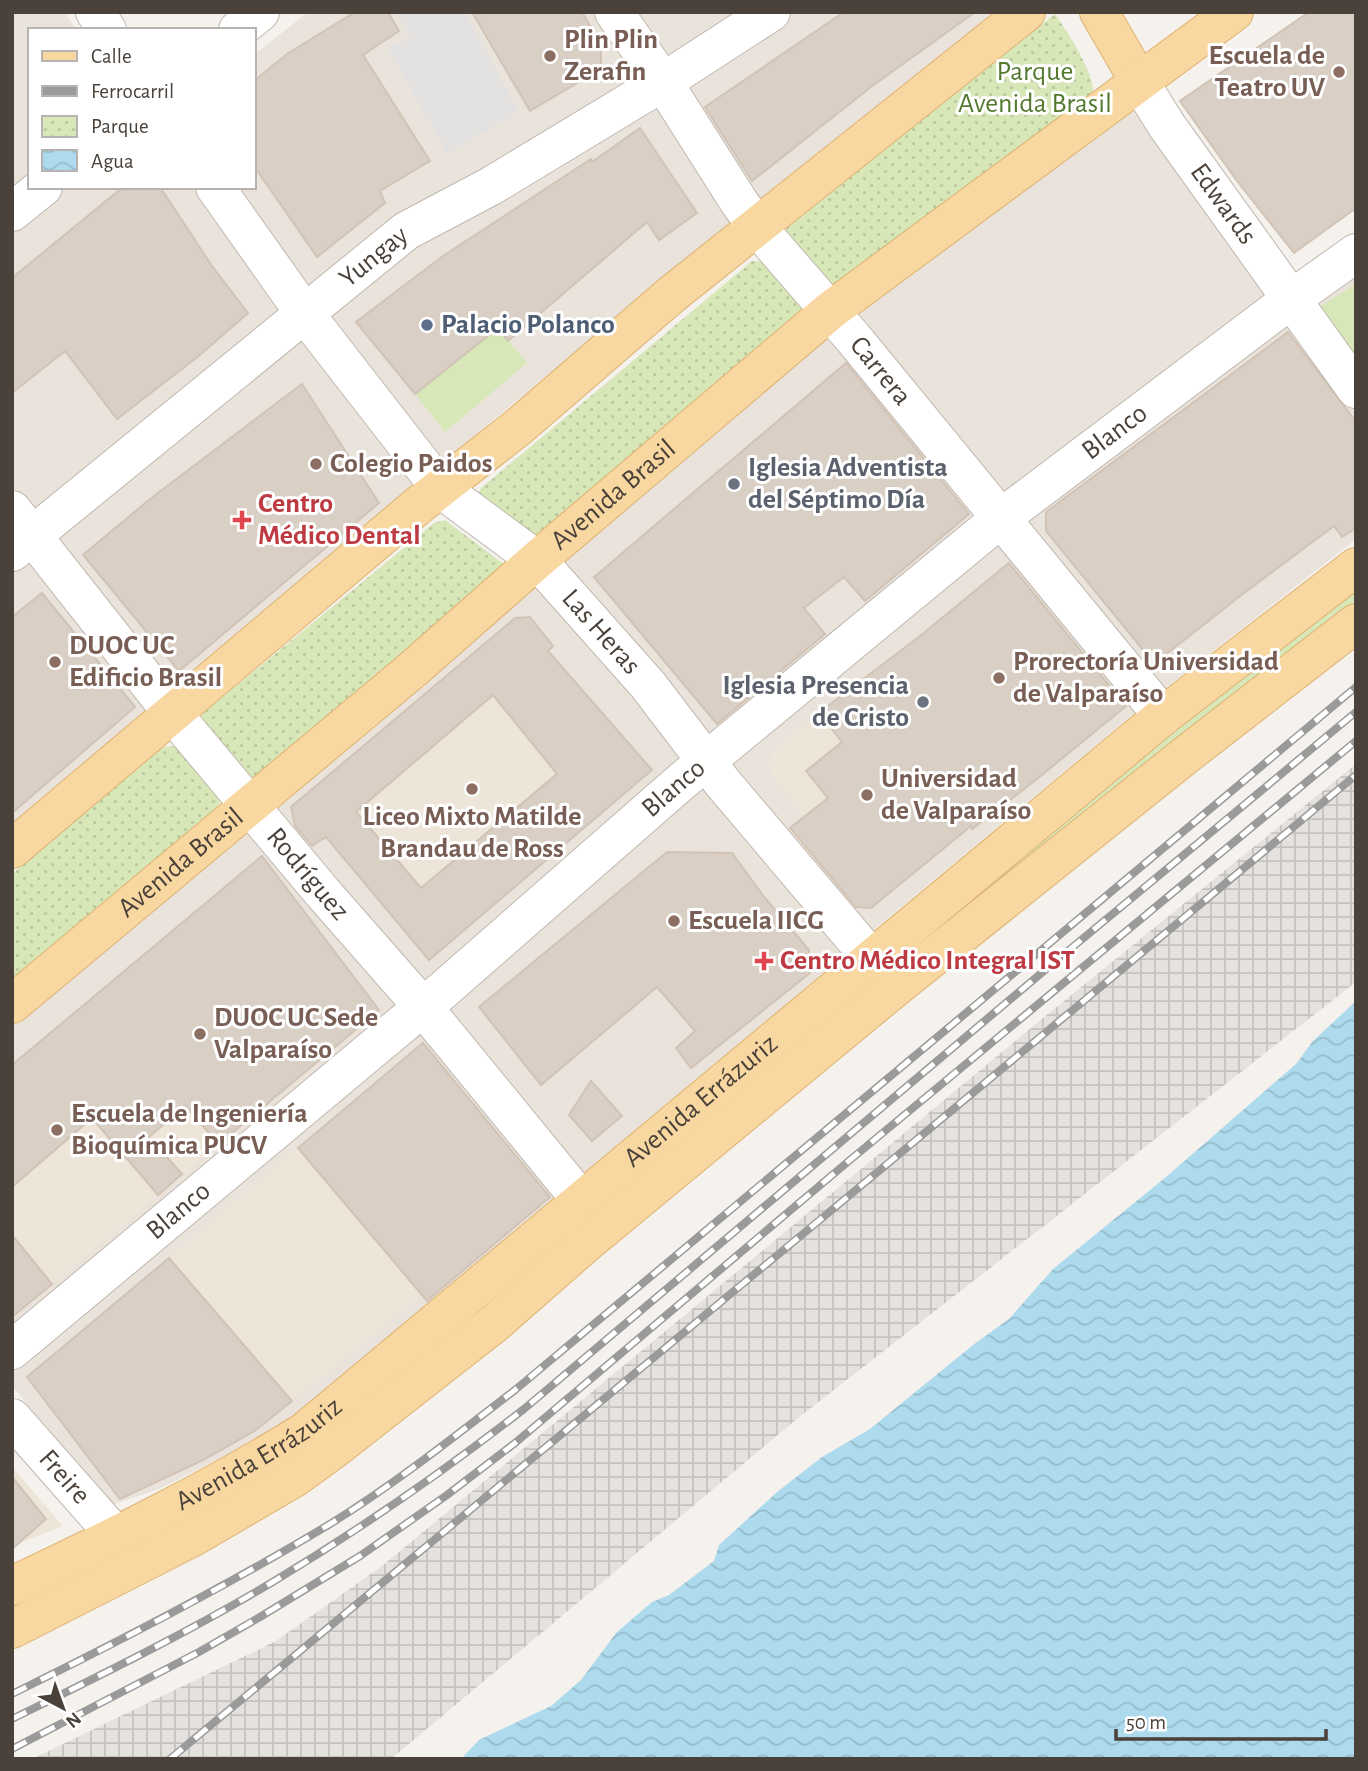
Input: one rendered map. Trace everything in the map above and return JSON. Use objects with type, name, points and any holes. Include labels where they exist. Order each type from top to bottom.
[{"type":"main road","points":[[12,849],[420,504],[517,428],[671,295],[1026,12]]},
{"type":"main road","name":"Edwards","points":[[1100,12],[1139,81]]},
{"type":"main road","name":"Avenida Brasil","points":[[12,1004],[412,670],[831,310],[1234,12]]},
{"type":"main road","name":"Avenida Errázuriz","points":[[12,1586],[116,1536],[263,1458],[304,1432],[1163,716],[1356,567]]},
{"type":"main road","name":"Avenida Errázuriz","points":[[12,1629],[193,1537],[294,1478],[334,1449],[495,1323],[586,1243],[897,986],[1356,623]]},
{"type":"street","points":[[95,12],[106,28]]},
{"type":"street","points":[[240,28],[260,12]]},
{"type":"street","name":"Carrera","points":[[614,12],[757,227],[831,310],[1163,716]]},
{"type":"street","name":"Yungay","points":[[19,533],[305,314],[406,231],[491,186],[663,82],[771,12]]},
{"type":"street","name":"Edwards","points":[[1139,81],[1167,126],[1356,389]]},
{"type":"street","points":[[12,212],[41,189]]},
{"type":"street","name":"Las Heras","points":[[216,189],[305,314],[441,489],[537,561],[649,685],[706,762],[871,958]]},
{"type":"street","name":"Blanco","points":[[12,1350],[423,1007],[706,762],[1001,518],[1356,253]]},
{"type":"street","name":"Rodríguez","points":[[19,533],[423,1007],[581,1200]]},
{"type":"street","name":"Freire","points":[[12,1418],[116,1536]]},
{"type":"shaded area","points":[[12,12],[65,12],[75,28],[28,28],[28,189],[256,189],[256,53],[308,12],[1002,12],[733,220],[418,483],[12,830]]},
{"type":"shaded area","points":[[397,12],[465,12],[519,112],[447,154],[388,49],[410,36]]},
{"type":"shaded area","points":[[1132,108],[1291,317],[1356,272],[1356,539],[1149,701],[288,1424],[159,1489],[112,1505],[12,1386],[12,1020],[828,334]]},
{"type":"shaded area","name":"Liceo Mixto Matilde Brandau de Ross","points":[[530,617],[553,646],[548,651],[652,770],[429,960],[326,837],[312,846],[296,827],[291,807],[515,618]]},
{"type":"shaded area","name":"Universidad de Valparaíso","points":[[819,713],[930,773],[971,827],[871,908],[850,906],[787,830],[804,817],[770,771],[770,757],[779,746]]},
{"type":"shaded area","points":[[1356,764],[1356,982],[798,1418],[391,1759],[32,1759],[276,1641],[382,1566],[1048,1014]]},
{"type":"shaded area","name":"DUOC UC Sede Valparaíso","points":[[262,855],[379,1010],[52,1284],[12,1235],[12,1065]]},
{"type":"shaded area","points":[[298,1148],[421,1295],[292,1401],[169,1258]]},
{"type":"shaded area","points":[[12,1467],[63,1526],[12,1546]]},
{"type":"green space","name":"Parque Avenida Brasil","points":[[1055,14],[1086,66],[1094,99],[833,290],[783,241],[787,228]]},
{"type":"green space","points":[[752,261],[764,261],[803,306],[801,326],[544,541],[477,498],[481,488]]},
{"type":"green space","points":[[1356,284],[1356,362],[1316,309]]},
{"type":"green space","points":[[498,328],[527,363],[445,432],[415,394]]},
{"type":"green space","points":[[445,520],[505,565],[263,777],[247,780],[199,724],[202,714],[434,523]]},
{"type":"green space","points":[[1356,588],[1356,601],[1156,755],[962,916],[836,1010],[1224,690]]},
{"type":"green space","points":[[174,746],[220,799],[217,817],[12,986],[12,874],[163,747]]},
{"type":"water","points":[[1356,1001],[1356,1759],[461,1759],[479,1740],[551,1706],[581,1680],[616,1633],[652,1602],[669,1595],[714,1561],[719,1545],[777,1492],[822,1457],[870,1429],[1009,1319],[1053,1269],[1166,1177],[1297,1063],[1312,1042]]},
{"type":"building","points":[[355,12],[388,12],[399,31],[363,55],[430,161],[380,191],[385,203],[317,257],[256,169],[256,79],[287,54]]},
{"type":"building","name":"Plin Plin Zerafin","points":[[472,12],[582,12],[601,44],[601,69],[530,111]]},
{"type":"building","points":[[844,12],[975,12],[871,87],[752,181],[705,107]]},
{"type":"building","points":[[1309,12],[1356,12],[1356,208],[1294,253],[1237,181],[1180,101]]},
{"type":"building","points":[[640,128],[697,213],[659,240],[647,222],[508,341],[498,328],[415,394],[356,322],[443,256],[591,159],[592,162]]},
{"type":"building","points":[[121,189],[161,189],[212,266],[248,313],[200,355],[117,419],[65,351],[12,393],[12,278]]},
{"type":"building","points":[[1288,332],[1356,422],[1356,528],[1342,537],[1334,526],[1164,656],[1144,651],[1046,531],[1046,512]]},
{"type":"building","points":[[846,363],[969,514],[865,601],[844,577],[804,608],[825,634],[717,724],[594,577]]},
{"type":"building","points":[[302,384],[379,503],[179,671],[83,555],[150,499]]},
{"type":"building","points":[[1009,563],[1126,706],[1037,779],[972,829],[971,826],[871,908],[856,907],[790,828],[828,798],[806,771],[842,742],[819,713],[920,636]]},
{"type":"building","name":"DUOC UC Edificio Brasil","points":[[42,593],[135,707],[12,813],[12,617]]},
{"type":"building","name":"Liceo Mixto Matilde Brandau de Ross","points":[[530,617],[553,646],[548,651],[652,770],[429,960],[326,837],[312,846],[295,826],[291,807],[515,618]],"holes":[[[493,695],[557,774],[421,888],[356,812]]]},
{"type":"building","points":[[667,852],[732,853],[765,898],[809,950],[810,973],[691,1068],[676,1048],[695,1031],[657,987],[541,1085],[479,1007]]},
{"type":"building","name":"DUOC UC Sede Valparaíso","points":[[262,856],[379,1010],[219,1144],[185,1106],[149,1137],[182,1174],[158,1195],[92,1118],[12,1187],[12,1065]]},
{"type":"building","points":[[423,1043],[550,1197],[427,1301],[298,1148]]},
{"type":"building","points":[[591,1081],[622,1116],[592,1141],[569,1115]]},
{"type":"building","points":[[12,1235],[52,1284],[12,1317]]},
{"type":"building","points":[[169,1258],[292,1401],[256,1430],[203,1460],[120,1499],[27,1377]]},
{"type":"building","points":[[12,1477],[46,1519],[12,1549]]},
{"type":"railway","points":[[12,1694],[252,1569],[354,1509],[424,1459],[515,1390],[1356,687]]},
{"type":"railway","points":[[12,1719],[175,1637],[271,1583],[432,1478],[524,1409],[1356,712]]},
{"type":"railway","points":[[12,1749],[199,1652],[260,1617],[360,1556],[447,1495],[515,1443],[850,1160],[1356,741]]},
{"type":"railway","points":[[170,1759],[1356,775]]},
{"type":"place","name":"Plin Plin Zerafin","points":[[550,56]]},
{"type":"place","name":"Escuela de Teatro UV","points":[[1339,72]]},
{"type":"place","name":"Palacio Polanco","points":[[427,325]]},
{"type":"place","name":"Colegio Paidos","points":[[316,464]]},
{"type":"place","name":"Iglesia Adventista del Séptimo Día","points":[[734,484]]},
{"type":"place","name":"Centro Médico Dental","points":[[242,520]]},
{"type":"place","name":"DUOC UC Edificio Brasil","points":[[55,662]]},
{"type":"place","name":"Prorectoría Universidad de Valparaíso","points":[[999,678]]},
{"type":"place","name":"Iglesia Presencia de Cristo","points":[[923,702]]},
{"type":"place","name":"Liceo Mixto Matilde Brandau de Ross","points":[[472,789]]},
{"type":"place","name":"Universidad de Valparaíso","points":[[867,795]]},
{"type":"place","name":"Escuela IICG","points":[[674,921]]},
{"type":"place","name":"Centro Médico Integral IST","points":[[764,961]]},
{"type":"place","name":"DUOC UC Sede Valparaíso","points":[[200,1034]]},
{"type":"place","name":"Escuela de Ingeniería Bioquímica PUCV","points":[[57,1130]]}]
